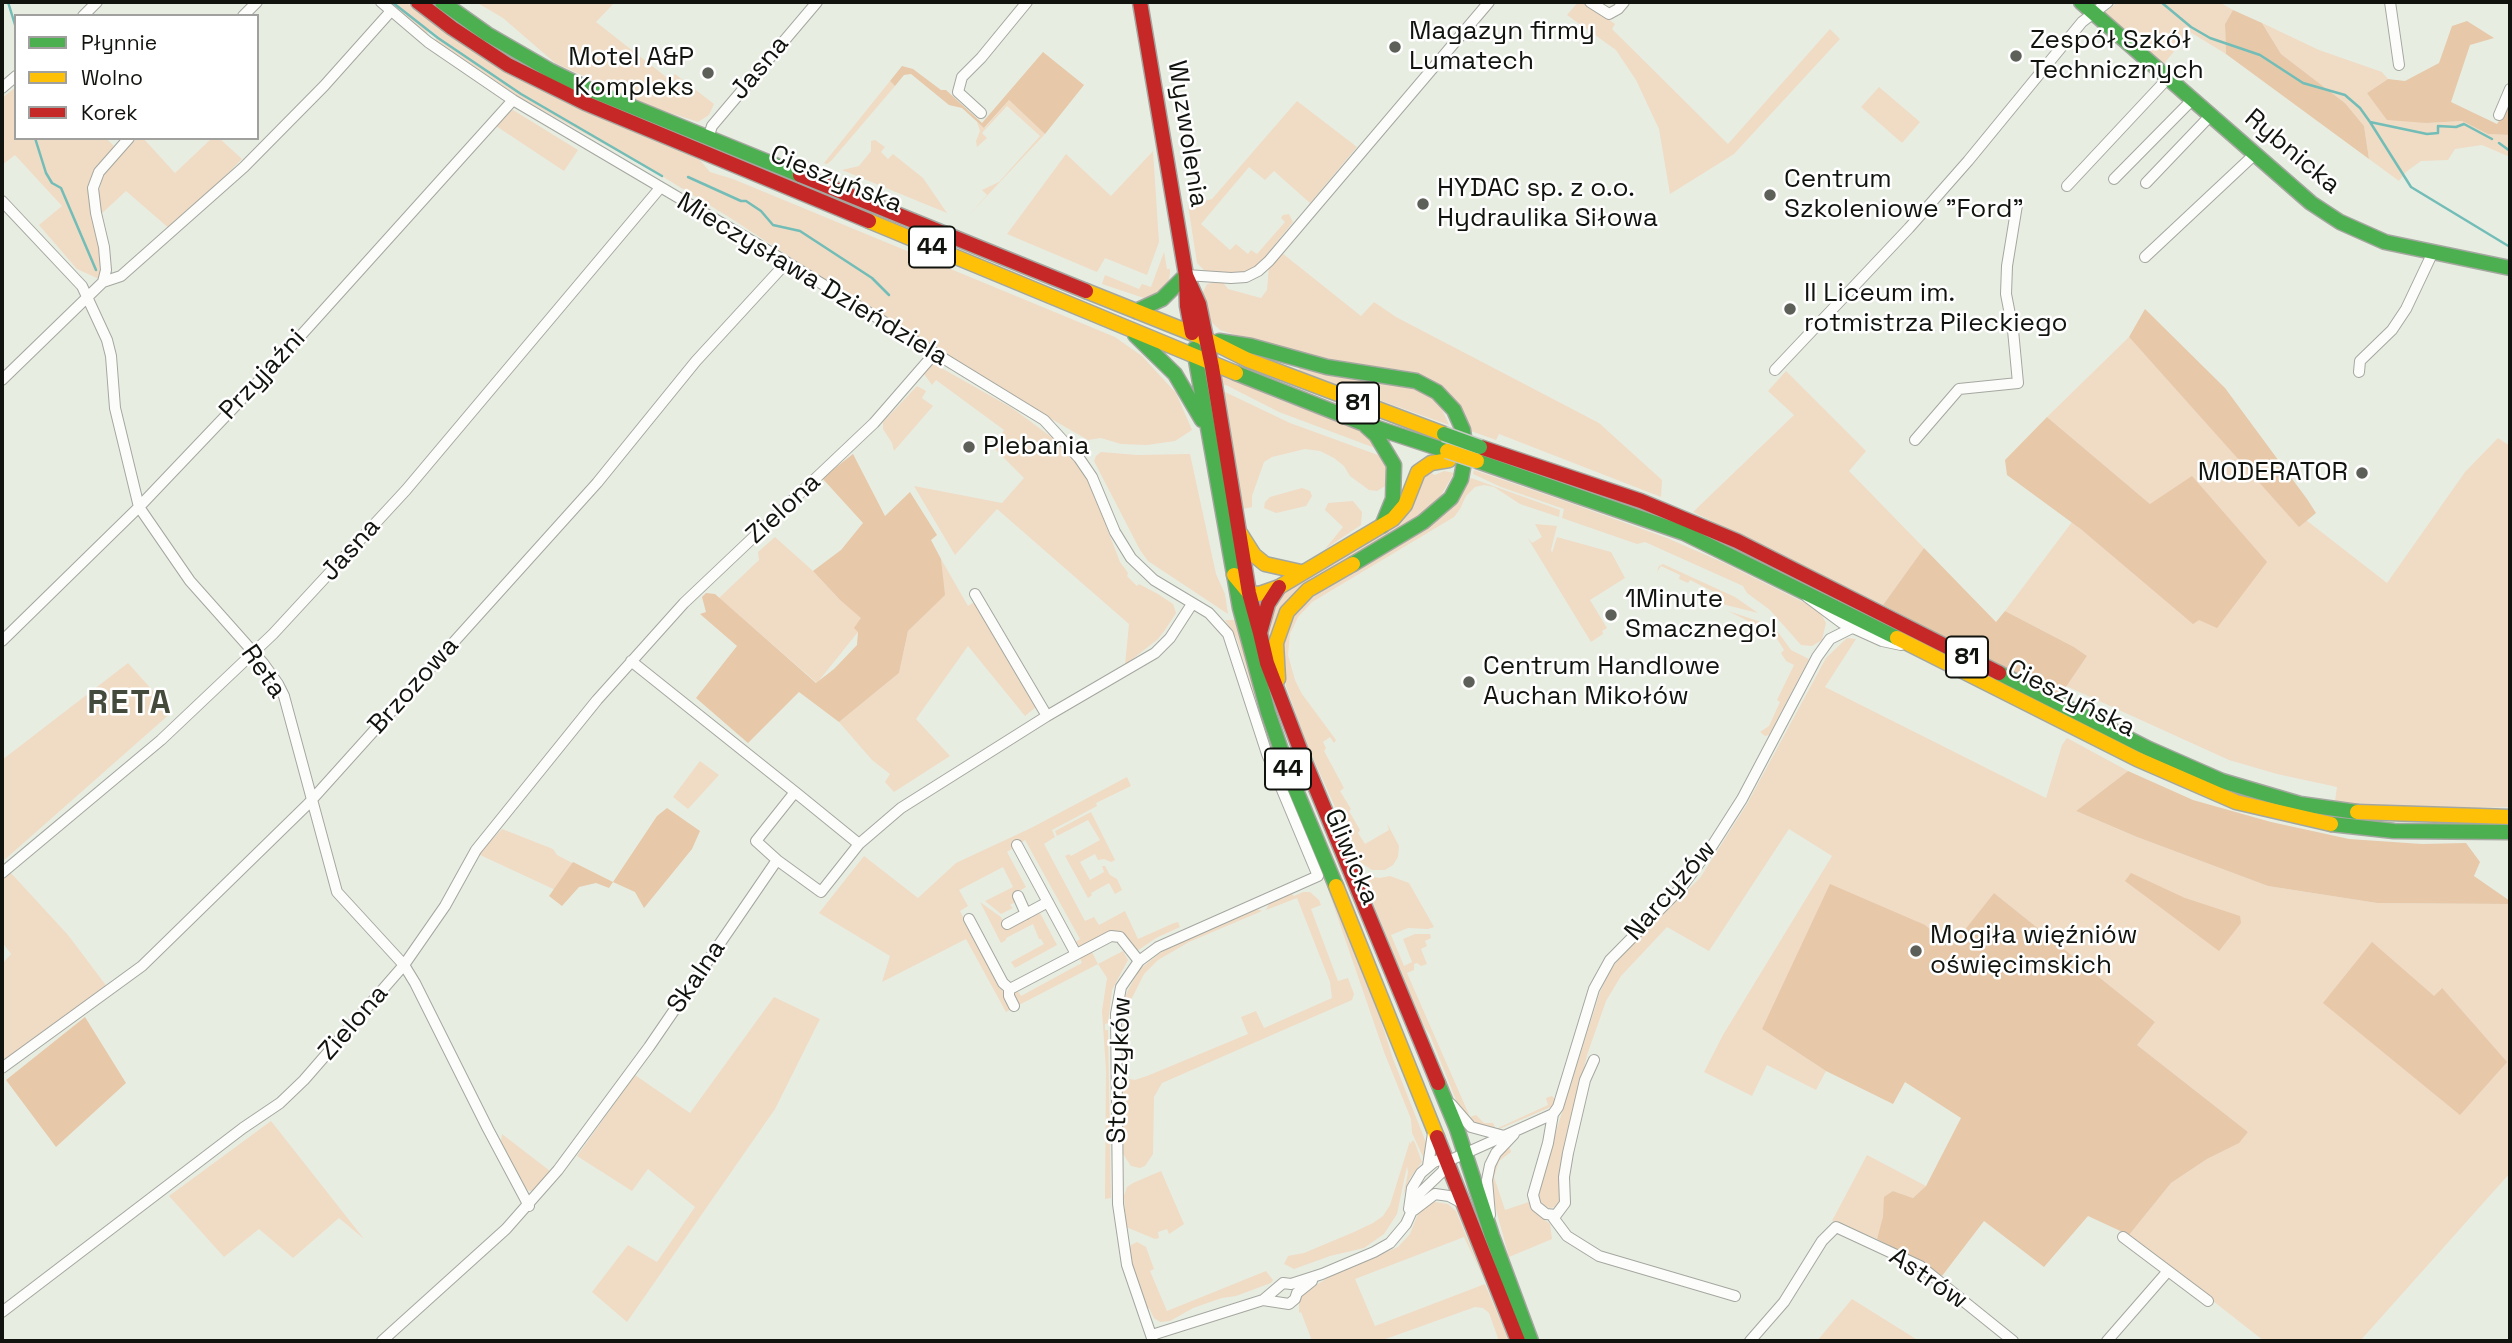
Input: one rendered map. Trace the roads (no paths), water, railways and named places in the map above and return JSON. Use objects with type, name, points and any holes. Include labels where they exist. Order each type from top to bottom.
[{"type":"main road","name":"Cieszyńska","points":[[418,2],[508,65],[585,103],[1124,326],[1448,456]]},
{"type":"main road","name":"Cieszyńska","points":[[442,2],[486,34],[586,88],[1192,333],[1248,360],[1444,434],[1478,454],[1684,533],[2137,759],[2197,786],[2263,810],[2328,824],[2394,831],[2510,832]]},
{"type":"main road","name":"Wyzwolenia","points":[[1140,2],[1186,275],[1187,306],[1192,333]]},
{"type":"main road","name":"Rybnicka","points":[[2081,2],[2311,203],[2340,222],[2385,242],[2510,268]]},
{"type":"main road","name":"Wyzwolenia","points":[[1186,275],[1199,304],[1206,339]]},
{"type":"main road","points":[[1136,311],[1162,299],[1186,275]]},
{"type":"main road","name":"44","points":[[1124,326],[1175,374],[1208,434]]},
{"type":"main road","name":"Gliwicka","points":[[1192,333],[1233,574],[1268,712],[1290,776],[1352,924],[1518,1341]]},
{"type":"main road","points":[[1206,339],[1251,346],[1327,367],[1416,381],[1437,392],[1454,410],[1463,430],[1466,452],[1461,479],[1451,498],[1423,522],[1308,590],[1287,612],[1276,643],[1278,688]]},
{"type":"main road","name":"Gliwicka","points":[[1206,339],[1249,593],[1267,663],[1303,757],[1441,1089],[1531,1341]]},
{"type":"main road","points":[[1362,423],[1376,435],[1394,465],[1393,499],[1382,526]]},
{"type":"main road","name":"Cieszyńska","points":[[1478,454],[1641,500],[1737,541],[2149,749],[2222,781],[2300,804],[2366,813],[2510,817]]},
{"type":"main road","name":"81","points":[[1448,456],[1478,454]]},
{"type":"main road","points":[[1233,574],[1249,593],[1259,594],[1279,587],[1401,512],[1418,472],[1448,456]]},
{"type":"main road","points":[[1240,533],[1254,555],[1265,564],[1298,574]]},
{"type":"main road","points":[[1240,608],[1249,593],[1275,580],[1298,574]]},
{"type":"main road","points":[[1260,633],[1268,604],[1279,587]]},
{"type":"street","name":"Mieczysława Dzieńdziela","points":[[381,2],[428,41],[513,100],[757,244],[1026,408],[1053,428],[1079,457],[1092,477],[1115,532],[1131,558],[1154,580],[1192,604]]},
{"type":"street","name":"Jasna","points":[[708,138],[712,126],[817,2]]},
{"type":"street","points":[[981,113],[958,92],[962,77],[1027,2]]},
{"type":"street","points":[[1186,275],[1231,278],[1246,277],[1258,271],[1489,2]]},
{"type":"street","points":[[1590,2],[1609,14],[1624,2]]},
{"type":"street","points":[[1775,370],[1909,228],[2082,22],[2108,2]]},
{"type":"street","points":[[2390,2],[2399,65]]},
{"type":"street","points":[[2,380],[87,296],[103,282],[121,276],[244,167],[324,86],[391,11]]},
{"type":"street","points":[[2067,186],[2168,78]]},
{"type":"street","points":[[2499,115],[2510,89]]},
{"type":"street","name":"Przyjaźni","points":[[2,640],[139,506],[276,362],[513,100]]},
{"type":"street","points":[[2114,179],[2192,100]]},
{"type":"street","points":[[2146,183],[2210,116]]},
{"type":"street","points":[[103,282],[106,270],[104,247],[93,188],[99,172],[127,140]]},
{"type":"street","points":[[2145,257],[2255,155]]},
{"type":"street","name":"Jasna","points":[[2,873],[161,740],[254,653],[330,574],[414,481],[660,188]]},
{"type":"street","name":"Reta","points":[[2,201],[80,283],[87,296],[107,340],[111,356],[115,408],[139,506],[190,581],[269,671],[284,695],[337,892],[404,965],[429,1006],[488,1129],[529,1206]]},
{"type":"street","points":[[1915,440],[1959,389],[2018,383],[2013,330],[2006,294],[2007,266],[2017,205]]},
{"type":"street","points":[[2359,372],[2360,361],[2392,330],[2406,309],[2433,252]]},
{"type":"street","name":"Brzozowa","points":[[2,1068],[142,966],[312,801],[597,483],[696,362],[786,263]]},
{"type":"street","name":"Zielona","points":[[2,1312],[243,1128],[280,1103],[304,1080],[404,965],[445,906],[475,850],[597,700],[684,603],[874,423],[934,354]]},
{"type":"street","points":[[1790,584],[1831,617],[1852,628],[1882,641],[1913,647]]},
{"type":"street","points":[[975,594],[1047,716]]},
{"type":"street","points":[[795,792],[756,841],[776,860],[821,892],[859,844],[901,808],[1047,716],[1155,653],[1170,638],[1192,604]]},
{"type":"street","name":"Gliwicka","points":[[1192,604],[1209,613],[1228,634],[1267,754],[1318,876]]},
{"type":"street","points":[[1831,617],[1830,639],[1852,628]]},
{"type":"street","name":"Narcyzów","points":[[1735,1296],[1599,1256],[1567,1236],[1552,1216],[1539,1210],[1532,1195],[1548,1143],[1553,1114],[1558,1107],[1591,997],[1610,960],[1680,889],[1717,840],[1742,799],[1817,657],[1830,639]]},
{"type":"street","points":[[631,661],[859,844]]},
{"type":"street","points":[[1017,845],[1076,954]]},
{"type":"street","name":"Skalna","points":[[382,1341],[529,1206],[627,1078],[776,860]]},
{"type":"street","name":"Storczyków","points":[[1277,1296],[1152,1338],[1127,1265],[1118,1204],[1117,1003],[1124,982],[1139,961],[1166,943],[1318,876]]},
{"type":"street","points":[[1018,896],[1026,914]]},
{"type":"street","points":[[1007,924],[1048,902]]},
{"type":"street","points":[[969,919],[1003,983],[1009,989],[1014,1006]]},
{"type":"street","points":[[1009,989],[1115,935],[1123,939],[1139,961]]},
{"type":"street","points":[[1552,1216],[1559,1213],[1565,1203],[1564,1177],[1568,1153],[1585,1080],[1594,1060]]},
{"type":"street","points":[[1441,1089],[1471,1127],[1505,1136]]},
{"type":"street","points":[[1410,1215],[1412,1188],[1428,1167],[1439,1160],[1446,1162],[1553,1114]]},
{"type":"street","points":[[1428,1167],[1433,1128]]},
{"type":"street","points":[[1492,1236],[1488,1175],[1496,1153],[1517,1131]]},
{"type":"street","points":[[1294,1289],[1383,1248],[1396,1237],[1420,1193],[1443,1171],[1446,1162]]},
{"type":"street","points":[[1410,1215],[1435,1194],[1449,1196],[1462,1203]]},
{"type":"street","name":"Astrów","points":[[1750,1341],[1784,1302],[1822,1241],[1836,1227],[1920,1266],[2013,1341]]},
{"type":"street","points":[[2123,1237],[2208,1301]]},
{"type":"street","points":[[2106,1341],[2168,1271]]},
{"type":"street","points":[[1283,1283],[1294,1289],[1295,1299],[1289,1304],[1277,1296],[1283,1283]]},
{"type":"waterway","points":[[8,2],[14,22]]},
{"type":"waterway","points":[[392,2],[438,38],[521,94],[662,176]]},
{"type":"waterway","points":[[2161,2],[2191,27],[2210,38],[2260,55],[2303,83],[2345,95],[2360,108],[2411,187],[2510,247]]},
{"type":"waterway","points":[[2370,122],[2427,134],[2438,133],[2438,126],[2456,127],[2464,124],[2492,139]]},
{"type":"waterway","points":[[36,140],[46,173],[52,183],[61,188],[96,270]]},
{"type":"waterway","points":[[2499,143],[2510,151]]},
{"type":"waterway","points":[[688,177],[746,201],[761,211],[773,225],[800,231],[872,278],[889,295]]},
{"type":"place","name":"Magazyn firmy Lumatech","points":[[1395,47]]},
{"type":"place","name":"Zespół Szkół Technicznych","points":[[2016,56]]},
{"type":"place","name":"Motel A&P Kompleks","points":[[708,73]]},
{"type":"place","name":"Centrum Szkoleniowe \"Ford\"","points":[[1770,195]]},
{"type":"place","name":"HYDAC sp. z o.o. Hydraulika Siłowa","points":[[1423,204]]},
{"type":"place","name":"II Liceum im. rotmistrza Pileckiego","points":[[1790,309]]},
{"type":"place","name":"Plebania","points":[[969,447]]},
{"type":"place","name":"MODERATOR","points":[[2362,473]]},
{"type":"place","name":"1Minute Smacznego!","points":[[1611,615]]},
{"type":"place","name":"Centrum Handlowe Auchan Mikołów","points":[[1469,682]]},
{"type":"place","name":"Mogiła więźniów oświęcimskich","points":[[1916,951]]},
{"type":"district","name":"RETA","points":[[130,704]]}]
